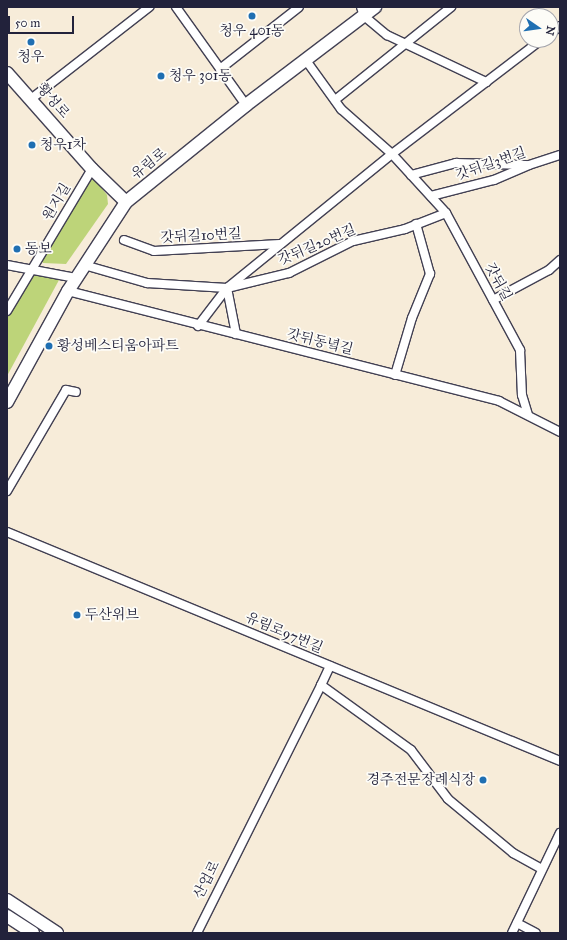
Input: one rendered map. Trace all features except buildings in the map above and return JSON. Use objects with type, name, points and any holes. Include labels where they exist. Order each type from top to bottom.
[{"type":"street","points":[[31,99],[149,7]]},
{"type":"street","points":[[176,7],[246,105]]},
{"type":"street","points":[[220,69],[299,7]]},
{"type":"street","name":"유림로","points":[[7,401],[68,291],[126,202],[305,59],[362,11],[375,7]]},
{"type":"street","points":[[335,100],[451,7]]},
{"type":"street","points":[[362,11],[387,35],[486,82]]},
{"type":"street","points":[[198,326],[227,288],[392,154],[531,48]]},
{"type":"street","name":"갓뒤길","points":[[305,59],[341,109],[392,154],[446,213],[520,350],[522,395],[528,415]]},
{"type":"street","name":"황성로","points":[[7,73],[92,168],[126,202]]},
{"type":"street","name":"갓뒤길3번길","points":[[431,196],[494,180],[529,165],[560,155]]},
{"type":"street","points":[[411,175],[456,163],[529,165]]},
{"type":"street","name":"원지길","points":[[7,311],[10,301],[32,270],[92,168]]},
{"type":"street","name":"갓뒤길20번길","points":[[84,265],[147,284],[227,288],[289,273],[353,241],[416,224],[446,213]]},
{"type":"street","points":[[394,375],[412,318],[430,274],[416,224]]},
{"type":"street","name":"갓뒤길10번길","points":[[124,240],[154,251],[280,244]]},
{"type":"street","points":[[493,300],[549,270],[560,260]]},
{"type":"street","points":[[7,265],[76,278]]},
{"type":"street","points":[[227,288],[236,334]]},
{"type":"street","name":"갓뒤동녘길","points":[[68,291],[198,326],[236,334],[499,401],[560,432]]},
{"type":"street","points":[[7,491],[66,390],[76,392]]},
{"type":"street","name":"유림로97번길","points":[[7,532],[330,666],[244,841]]},
{"type":"street","points":[[330,666],[560,761]]},
{"type":"street","points":[[321,685],[411,750],[448,799],[513,853],[542,869]]},
{"type":"street","points":[[512,933],[560,833]]},
{"type":"street","name":"산업로","points":[[197,933],[244,841]]},
{"type":"street","points":[[7,900],[57,933]]},
{"type":"street","points":[[7,916],[34,933]]},
{"type":"street","points":[[517,923],[536,933]]},
{"type":"green space","points":[[90,178],[94,178],[107,195],[108,204],[66,264],[43,263],[41,258]]},
{"type":"green space","points":[[34,272],[59,280],[7,376],[7,318]]},
{"type":"place","name":"청우 401동","points":[[252,16]]},
{"type":"place","name":"청우","points":[[31,42]]},
{"type":"place","name":"청우 301동","points":[[161,76]]},
{"type":"place","name":"청우1차","points":[[32,145]]},
{"type":"place","name":"동보","points":[[17,249]]},
{"type":"place","name":"황성베스티움아파트","points":[[49,346]]},
{"type":"place","name":"두산위브","points":[[77,615]]},
{"type":"place","name":"경주전문장례식장","points":[[483,780]]}]
